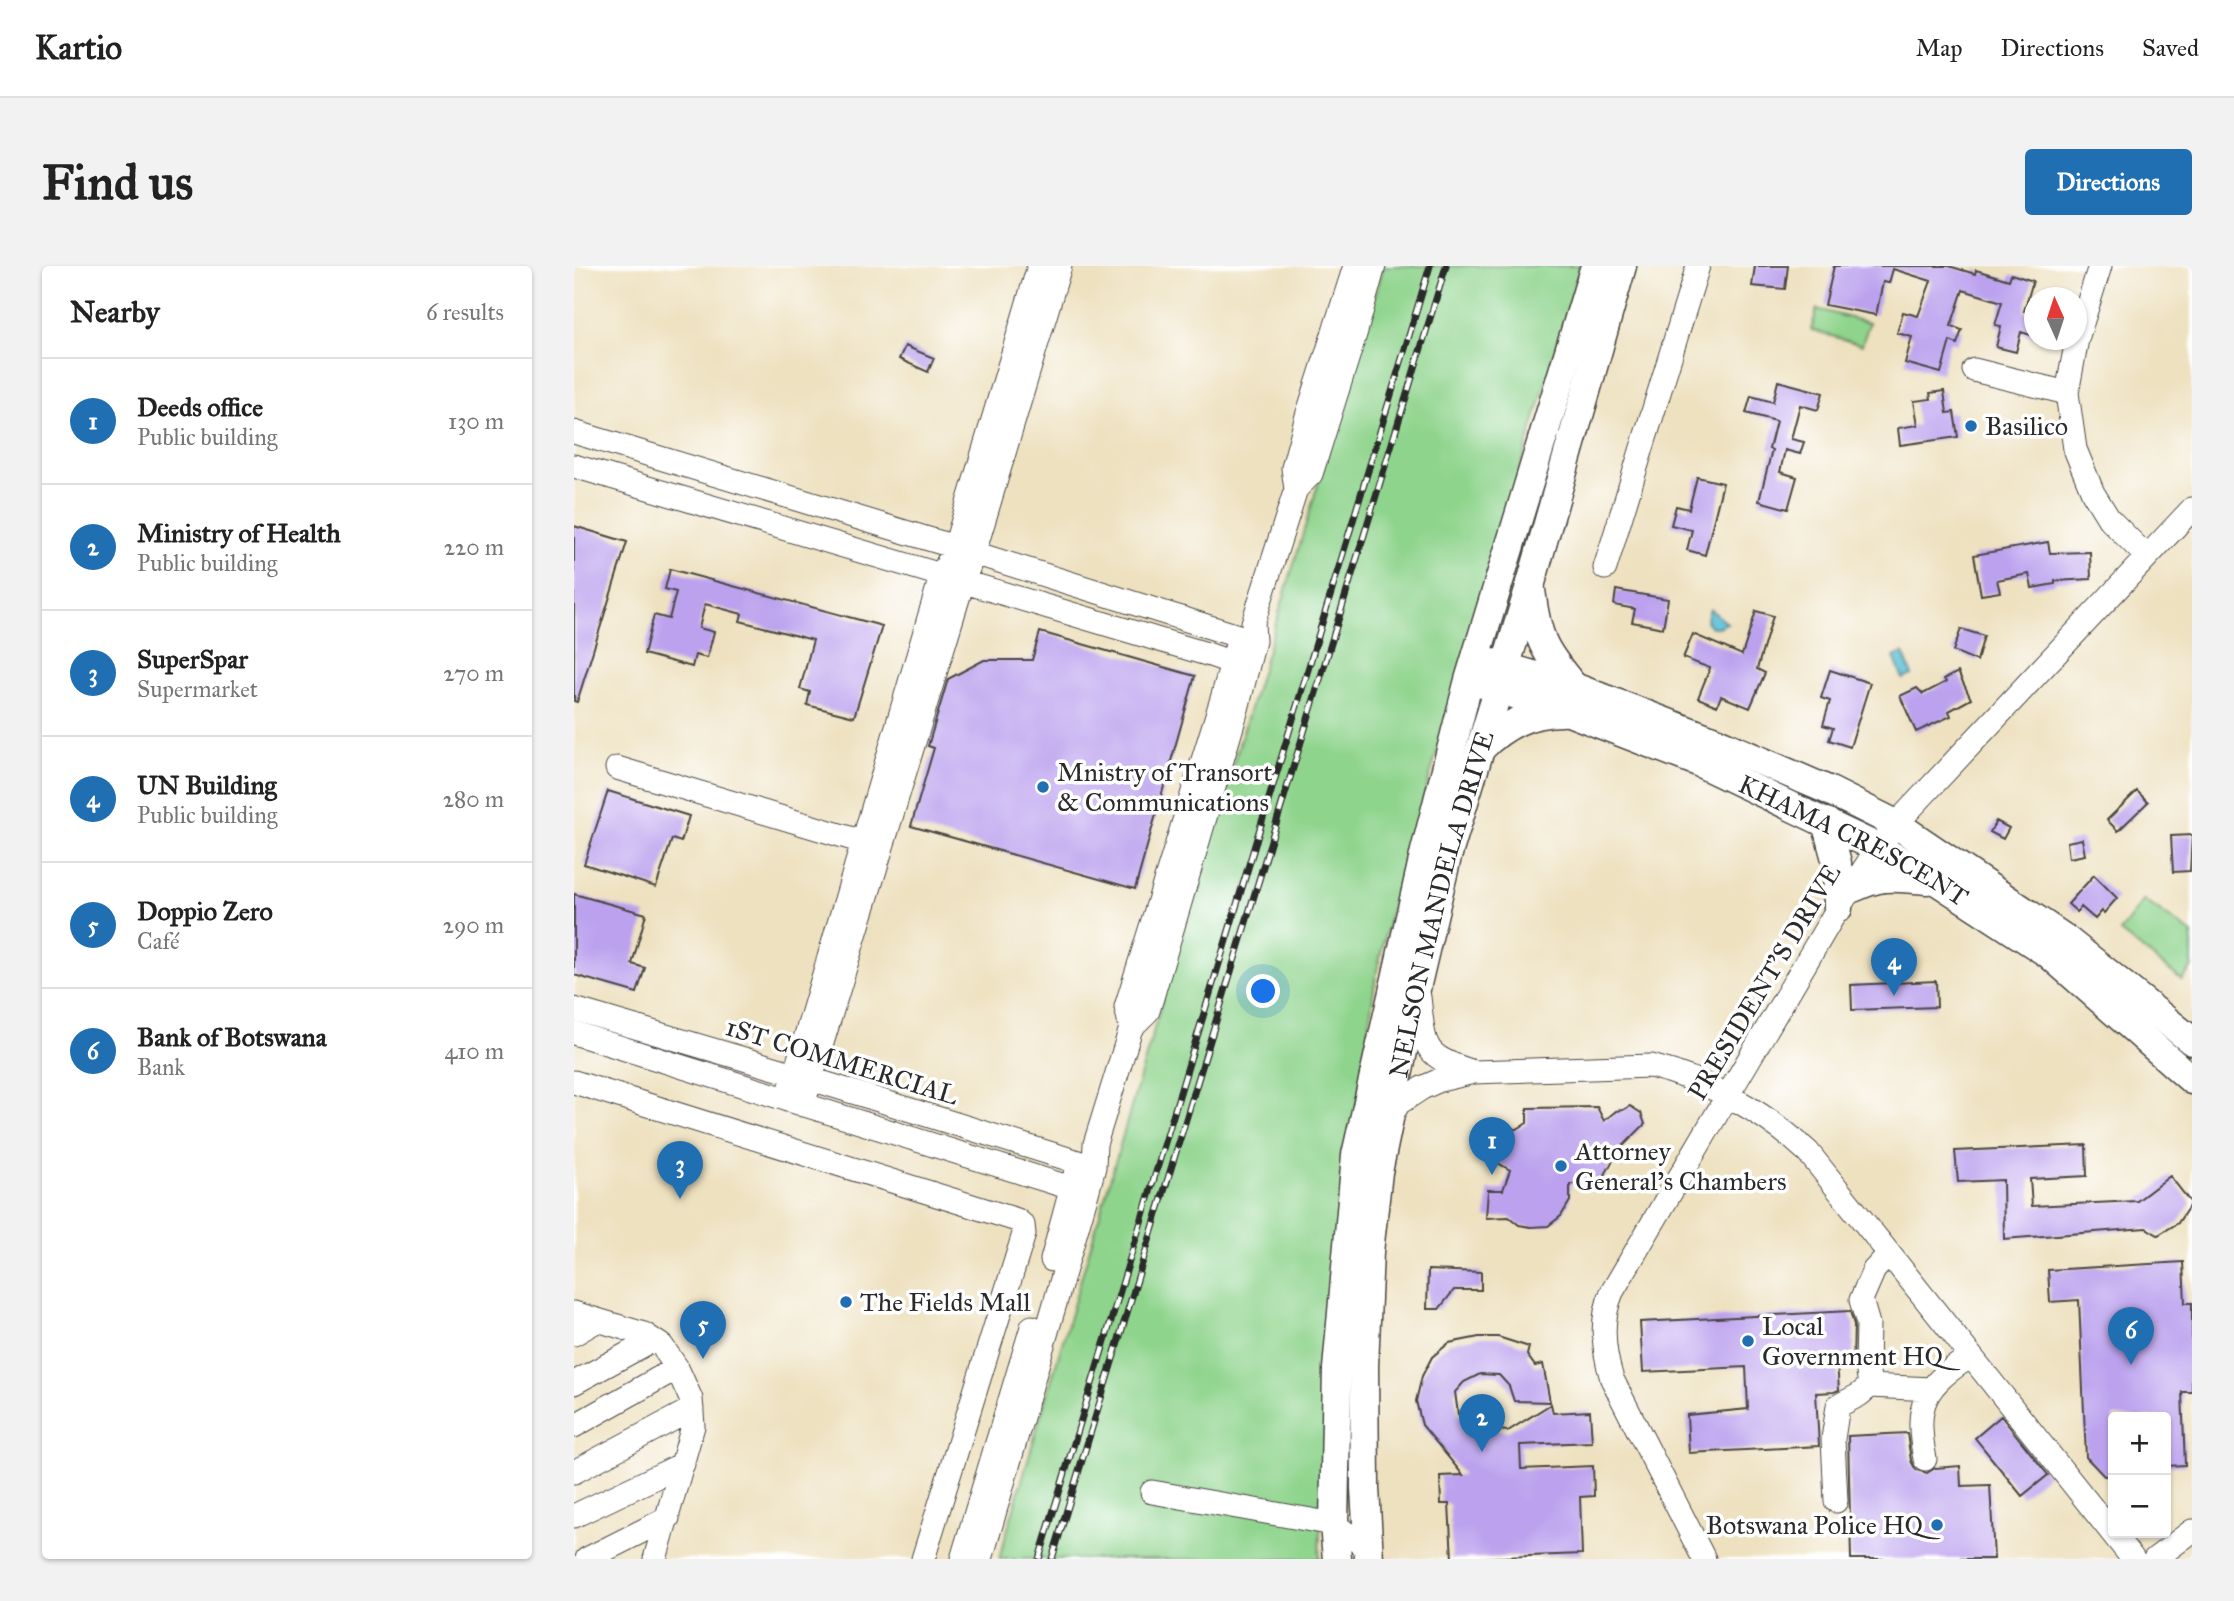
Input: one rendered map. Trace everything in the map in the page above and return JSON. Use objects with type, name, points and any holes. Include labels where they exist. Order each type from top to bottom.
[{"type":"main road","name":"NELSON MANDELA DRIVE","points":[[1338,1559],[1334,1524],[1337,1370],[1356,1155],[1425,850],[1472,669],[1595,266]]},
{"type":"main road","name":"NELSON MANDELA DRIVE","points":[[1369,1554],[1365,1488],[1364,1366],[1369,1252],[1378,1172],[1417,984],[1447,857],[1531,583],[1622,266]]},
{"type":"main road","points":[[1481,748],[1517,721],[1572,700],[1538,633],[1531,583]]},
{"type":"main road","name":"KHAMA CRESCENT","points":[[1472,669],[1710,739],[1828,790],[1896,824],[2064,938],[2192,1041]]},
{"type":"main road","name":"KHAMA CRESCENT","points":[[1572,700],[1826,822],[1937,881],[2049,954],[2189,1071]]},
{"type":"main road","points":[[1826,822],[1846,898],[1875,878],[1937,881]]},
{"type":"street","points":[[965,550],[1039,266]]},
{"type":"street","points":[[795,1102],[863,842],[1060,266]]},
{"type":"street","points":[[981,1559],[1079,1191],[1131,1028],[1148,1011],[1237,709],[1240,665],[1296,489],[1293,468],[1355,266]]},
{"type":"street","points":[[1296,489],[1311,474],[1374,266]]},
{"type":"street","points":[[1605,568],[1698,266]]},
{"type":"street","points":[[2100,266],[2077,339],[2067,393],[2075,449],[2093,493],[2109,519],[2146,556]]},
{"type":"street","points":[[1974,370],[2067,393]]},
{"type":"street","points":[[574,432],[1249,634]]},
{"type":"street","points":[[574,466],[1240,665]]},
{"type":"street","name":"PRESIDENT'S DRIVE","points":[[1704,1559],[1612,1379],[1606,1360],[1603,1317],[1612,1292],[1878,848],[1896,824],[2192,509]]},
{"type":"street","points":[[802,1077],[952,579]]},
{"type":"street","points":[[617,768],[863,842]]},
{"type":"street","points":[[1417,984],[1426,1043],[1431,1052],[1447,1064],[1474,1072]]},
{"type":"street","name":"1ST COMMERCIAL","points":[[574,1009],[1089,1158]]},
{"type":"street","name":"1ST COMMERCIAL","points":[[574,1033],[1079,1191]]},
{"type":"street","points":[[1389,1119],[1399,1103],[1422,1088],[1440,1080],[1474,1072],[1651,1066],[1668,1070],[1728,1095],[1794,1139],[1808,1153],[2133,1559]]},
{"type":"street","points":[[574,1082],[1017,1220],[1023,1225],[1024,1234],[923,1559]]},
{"type":"street","points":[[962,1559],[1050,1266],[1079,1191]]},
{"type":"street","points":[[1870,1387],[1868,1324],[1861,1300],[1874,1269],[1889,1254]]},
{"type":"street","points":[[574,1313],[643,1334],[662,1346],[677,1368],[691,1399],[693,1426],[655,1559]]},
{"type":"street","points":[[574,1334],[598,1320]]},
{"type":"street","points":[[574,1383],[653,1340]]},
{"type":"street","points":[[1924,1460],[1920,1436],[1923,1403],[1937,1381],[1971,1356]]},
{"type":"street","points":[[574,1426],[677,1368]]},
{"type":"street","points":[[1836,1501],[1833,1439],[1838,1406],[1870,1387],[1931,1389]]},
{"type":"street","points":[[577,1464],[692,1409]]},
{"type":"street","points":[[574,1516],[683,1464]]},
{"type":"street","points":[[1334,1524],[1365,1488]]},
{"type":"street","points":[[1152,1492],[1334,1524],[1369,1554]]},
{"type":"street","points":[[586,1559],[668,1518]]},
{"type":"street","points":[[2155,1559],[2192,1531]]},
{"type":"green space","points":[[1384,266],[1580,266],[1392,905],[1376,975],[1330,1301],[1319,1559],[999,1559],[1183,930]]},
{"type":"green space","points":[[1817,309],[1869,323],[1862,345],[1811,330]]},
{"type":"green space","points":[[2144,900],[2192,934],[2192,967],[2182,980],[2120,932]]},
{"type":"water","points":[[1710,609],[1727,623],[1711,627],[1706,621]]},
{"type":"water","points":[[1903,653],[1912,675],[1903,679],[1894,657]]},
{"type":"building","points":[[1755,266],[1788,266],[1785,289],[1752,286]]},
{"type":"building","points":[[1834,266],[1949,266],[1975,274],[1976,270],[2009,280],[2011,274],[2033,281],[2031,287],[2024,287],[2024,333],[2021,332],[2016,352],[1996,347],[2001,326],[1995,325],[2002,302],[1963,290],[1951,326],[1962,330],[1957,344],[1950,341],[1941,373],[1905,363],[1912,337],[1897,333],[1903,312],[1918,316],[1931,281],[1893,269],[1889,283],[1883,282],[1876,315],[1825,305]]},
{"type":"building","points":[[905,346],[934,358],[928,372],[899,359]]},
{"type":"building","points":[[1778,381],[1823,393],[1818,410],[1800,405],[1791,439],[1804,442],[1800,454],[1785,450],[1780,472],[1797,477],[1788,509],[1759,501],[1772,450],[1769,449],[1776,421],[1746,413],[1751,396],[1773,402]]},
{"type":"building","points":[[1944,391],[1947,413],[1954,412],[1958,437],[1900,445],[1898,428],[1918,425],[1914,401],[1931,399],[1930,393]]},
{"type":"building","points":[[1697,477],[1723,483],[1705,555],[1687,550],[1692,530],[1671,525],[1676,506],[1689,509]]},
{"type":"building","points":[[574,526],[627,542],[577,702],[574,701]]},
{"type":"building","points":[[2048,542],[2050,553],[2090,552],[2091,579],[2055,581],[2055,584],[2032,588],[2029,574],[1997,580],[2000,592],[1981,595],[1974,555]]},
{"type":"building","points":[[670,569],[882,626],[854,717],[807,705],[810,692],[800,689],[813,640],[740,621],[742,614],[705,604],[699,628],[714,632],[707,658],[695,655],[692,667],[644,654],[654,615],[669,619],[676,592],[665,589]]},
{"type":"building","points":[[1616,590],[1668,599],[1663,628],[1632,622],[1635,609],[1614,605]]},
{"type":"building","points":[[1756,611],[1773,616],[1757,669],[1765,673],[1750,708],[1721,696],[1717,706],[1698,698],[1710,668],[1683,658],[1693,634],[1742,655]]},
{"type":"building","points":[[1961,629],[1984,636],[1977,661],[1953,651]]},
{"type":"building","name":"Mnistry of Transort & Communications","points":[[1040,632],[1195,676],[1135,889],[911,826],[934,748],[928,746],[948,679],[984,660],[1032,660]]},
{"type":"building","points":[[1830,670],[1870,683],[1850,747],[1829,740],[1833,728],[1823,725],[1830,701],[1821,698]]},
{"type":"building","points":[[1958,672],[1971,699],[1949,711],[1951,716],[1916,732],[1900,696],[1917,688],[1923,694]]},
{"type":"building","points":[[608,791],[689,816],[681,842],[672,839],[656,887],[584,864]]},
{"type":"building","points":[[2137,791],[2148,802],[2118,831],[2107,820]]},
{"type":"building","points":[[1996,821],[2009,828],[2003,839],[1990,832]]},
{"type":"building","points":[[2192,835],[2190,871],[2173,872],[2171,836]]},
{"type":"building","points":[[2082,839],[2085,855],[2069,858],[2067,842]]},
{"type":"building","points":[[2094,875],[2117,898],[2095,919],[2081,907],[2077,912],[2068,904]]},
{"type":"building","points":[[574,894],[646,914],[632,964],[645,968],[637,993],[574,975]]},
{"type":"building","points":[[1936,981],[1937,1007],[1852,1010],[1851,985]]},
{"type":"building","name":"Attorney General's Chambers","points":[[1630,1106],[1641,1113],[1645,1124],[1618,1151],[1600,1184],[1570,1184],[1570,1201],[1561,1216],[1548,1226],[1531,1227],[1519,1225],[1509,1217],[1486,1218],[1488,1190],[1503,1190],[1510,1170],[1491,1159],[1487,1149],[1489,1143],[1505,1128],[1517,1129],[1527,1123],[1527,1108],[1597,1107],[1604,1121],[1616,1111]]},
{"type":"building","points":[[2086,1145],[2087,1176],[2030,1179],[2032,1206],[2137,1201],[2170,1176],[2191,1203],[2178,1223],[2158,1235],[2146,1228],[2004,1239],[2003,1180],[1958,1182],[1955,1151]]},
{"type":"building","points":[[2183,1262],[2185,1303],[2192,1303],[2192,1392],[2182,1392],[2185,1465],[2171,1466],[2171,1412],[2108,1412],[2108,1476],[2104,1476],[2086,1457],[2079,1300],[2050,1302],[2048,1270]]},
{"type":"building","points":[[1428,1270],[1481,1272],[1481,1290],[1454,1290],[1439,1309],[1427,1309]]},
{"type":"building","points":[[1850,1311],[1854,1325],[1853,1361],[1837,1362],[1839,1390],[1816,1393],[1819,1446],[1689,1453],[1687,1415],[1748,1409],[1746,1367],[1643,1372],[1640,1322]]},
{"type":"building","points":[[1479,1337],[1498,1337],[1529,1347],[1527,1355],[1535,1366],[1543,1364],[1550,1402],[1514,1401],[1509,1386],[1499,1375],[1480,1374],[1464,1382],[1455,1392],[1458,1414],[1475,1428],[1508,1431],[1551,1404],[1553,1413],[1590,1411],[1592,1442],[1520,1445],[1521,1469],[1593,1466],[1594,1496],[1580,1497],[1582,1554],[1452,1559],[1449,1504],[1441,1504],[1440,1476],[1463,1475],[1422,1425],[1416,1401],[1422,1376],[1432,1357],[1449,1343]]},
{"type":"building","points":[[2001,1416],[2048,1475],[2022,1496],[1975,1438]]},
{"type":"building","points":[[1907,1433],[1911,1461],[1916,1470],[1927,1473],[1935,1468],[1960,1466],[1961,1486],[1990,1485],[1994,1559],[1851,1559],[1848,1436]]},
{"type":"railway","points":[[1039,1559],[1430,266]]},
{"type":"railway","points":[[1052,1559],[1446,266]]},
{"type":"place","name":"Basilico","points":[[1971,426]]},
{"type":"place","name":"Mnistry of Transort & Communications","points":[[1043,787]]},
{"type":"place","name":"UN Building","points":[[1894,996]]},
{"type":"place","name":"Attorney General's Chambers","points":[[1561,1166]]},
{"type":"place","name":"Deeds office","points":[[1492,1175]]},
{"type":"place","name":"SuperSpar","points":[[680,1199]]},
{"type":"place","name":"The Fields Mall","points":[[846,1302]]},
{"type":"place","name":"Local Government HQ","points":[[1748,1341]]},
{"type":"place","name":"Doppio Zero","points":[[703,1359]]},
{"type":"place","name":"Bank of Botswana","points":[[2131,1365]]},
{"type":"place","name":"Ministry of Health","points":[[1482,1452]]},
{"type":"place","name":"Botswana Police HQ","points":[[1937,1525]]}]
